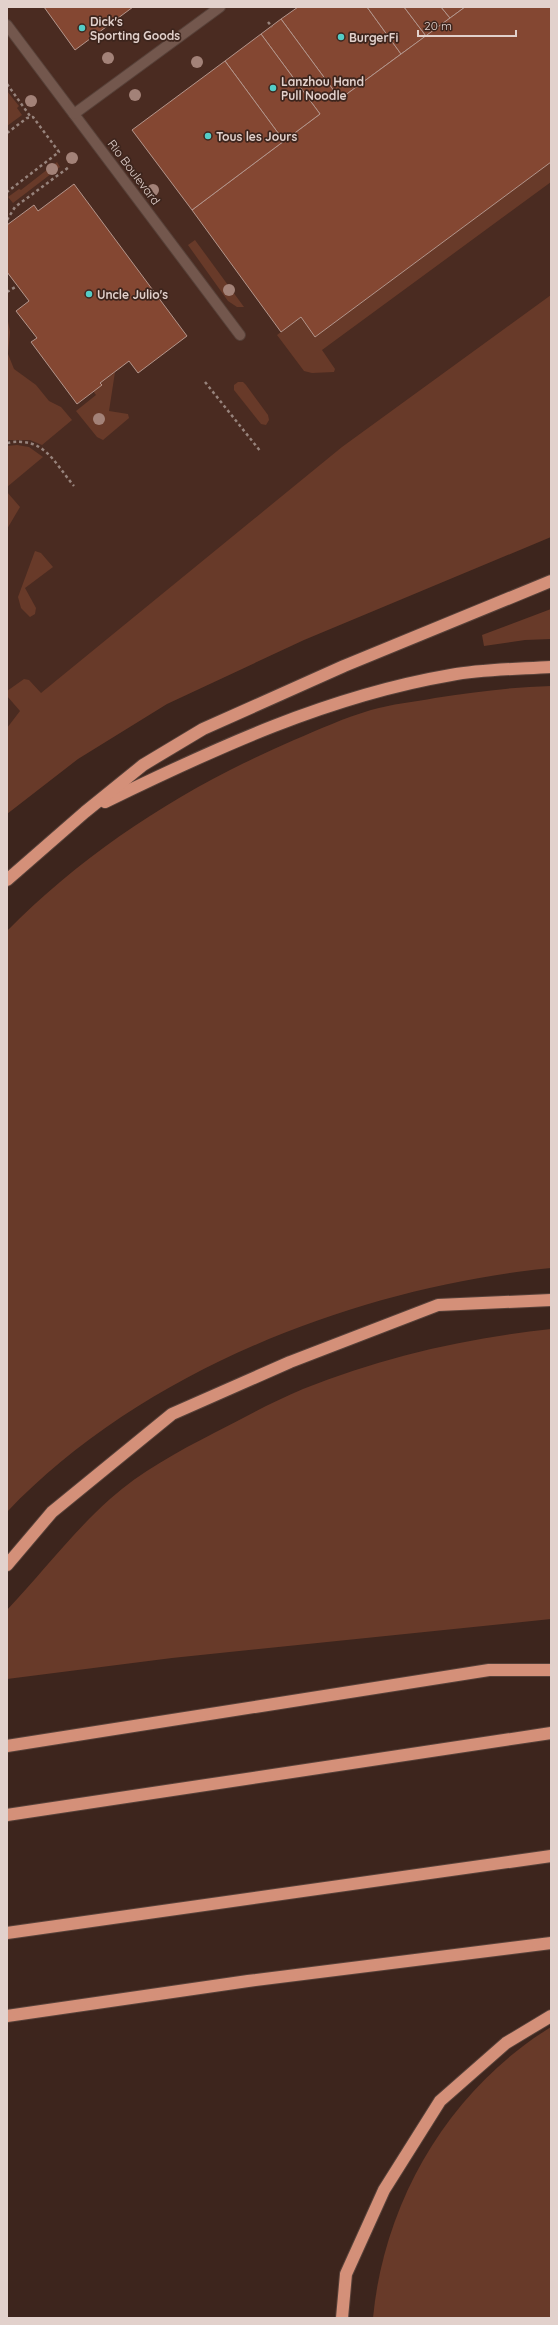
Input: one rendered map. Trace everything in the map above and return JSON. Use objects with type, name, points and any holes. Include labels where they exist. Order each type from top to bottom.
[{"type":"highway","points":[[7,880],[142,765],[203,729],[344,666],[551,581]]},
{"type":"highway","points":[[85,812],[222,746],[350,697],[453,674],[551,667]]},
{"type":"highway","points":[[7,1565],[52,1512],[172,1414],[290,1362],[438,1305],[551,1300]]},
{"type":"highway","points":[[7,1746],[489,1670],[551,1670]]},
{"type":"highway","points":[[7,1815],[551,1733]]},
{"type":"highway","points":[[7,1933],[551,1856]]},
{"type":"highway","points":[[7,2016],[248,1982],[551,1943]]},
{"type":"highway","points":[[342,2318],[346,2274],[384,2190],[440,2101],[506,2043],[551,2016]]},
{"type":"lane","points":[[74,114],[220,7]]},
{"type":"lane","name":"Rio Boulevard","points":[[7,24],[240,335]]},
{"type":"path","points":[[268,22],[272,27]]},
{"type":"path","points":[[7,84],[30,117],[36,120],[59,154],[7,192]]},
{"type":"path","points":[[7,133],[30,117]]},
{"type":"path","points":[[7,220],[15,206],[69,167]]},
{"type":"path","points":[[7,292],[17,286]]},
{"type":"path","points":[[205,382],[261,452]]},
{"type":"path","points":[[7,443],[21,441],[42,447],[74,486]]},
{"type":"shaded area","points":[[7,7],[551,7],[551,361],[7,788]]},
{"type":"shaded area","points":[[7,91],[19,106],[17,108],[22,115],[7,126]]},
{"type":"shaded area","points":[[57,162],[60,167],[13,203],[8,197],[19,189],[21,190]]},
{"type":"shaded area","points":[[551,162],[551,182],[322,350],[335,369],[334,372],[312,373],[304,371],[277,335],[301,317],[315,337]]},
{"type":"shaded area","points":[[195,240],[244,307],[237,307],[228,301],[188,245]]},
{"type":"shaded area","points":[[551,295],[551,537],[304,640],[167,704],[78,759],[7,814],[7,728],[20,711],[7,696],[7,691],[24,679],[29,680],[41,693],[342,447]]},
{"type":"shaded area","points":[[7,316],[10,332],[8,354],[14,369],[36,385],[49,401],[61,407],[72,420],[42,445],[30,440],[7,440]]},
{"type":"shaded area","points":[[115,372],[109,411],[128,414],[129,418],[103,440],[97,437],[76,411],[96,395],[93,391],[102,385],[100,383]]},
{"type":"shaded area","points":[[238,382],[243,382],[246,385],[268,415],[269,420],[266,425],[261,424],[234,390],[234,385]]},
{"type":"shaded area","points":[[17,445],[29,447],[43,457],[7,487],[7,446]]},
{"type":"shaded area","points":[[7,492],[20,507],[7,529]]},
{"type":"shaded area","points":[[35,551],[41,553],[53,567],[25,588],[36,608],[35,614],[30,617],[21,608],[18,597]]},
{"type":"shaded area","points":[[551,609],[551,639],[525,640],[484,646],[482,635]]},
{"type":"shaded area","points":[[551,686],[551,1268],[478,1278],[404,1294],[330,1316],[258,1344],[188,1377],[122,1417],[61,1462],[7,1512],[7,931],[38,901],[106,846],[178,799],[254,758],[332,724],[387,706],[478,692],[522,687]]},
{"type":"shaded area","points":[[551,1329],[551,1619],[172,1658],[7,1679],[7,1610],[96,1512],[122,1489],[147,1471],[187,1447],[291,1394],[363,1367],[425,1350],[488,1338]]},
{"type":"shaded area","points":[[551,2027],[551,2318],[373,2318],[380,2274],[391,2231],[408,2190],[428,2152],[453,2115],[482,2082],[515,2052]]},
{"type":"building","name":"Dick's Sporting Goods","points":[[44,7],[133,7],[75,50]]},
{"type":"building","name":"BurgerFi","points":[[298,7],[367,7],[401,54],[340,99],[281,19]]},
{"type":"building","points":[[367,7],[404,7],[426,36],[401,54]]},
{"type":"building","points":[[404,7],[441,7],[450,18],[426,36]]},
{"type":"building","points":[[441,7],[465,7],[450,18]]},
{"type":"building","points":[[465,7],[551,7],[551,162],[315,337],[301,317],[281,332],[192,210],[320,114],[261,34],[281,19],[340,99]]},
{"type":"building","name":"Lanzhou Hand Pull Noodle","points":[[261,34],[320,114],[284,141],[225,61]]},
{"type":"building","name":"Tous les Jours","points":[[225,61],[284,141],[192,210],[132,130]]},
{"type":"building","name":"Uncle Julio's","points":[[74,184],[187,336],[138,373],[129,361],[100,383],[102,385],[77,404],[31,342],[37,338],[16,311],[29,301],[7,272],[7,225],[34,205],[38,211]]},
{"type":"place","name":"Dick's Sporting Goods","points":[[82,28]]},
{"type":"place","name":"BurgerFi","points":[[341,37]]},
{"type":"place","name":"Lanzhou Hand Pull Noodle","points":[[273,88]]},
{"type":"place","name":"Tous les Jours","points":[[208,136]]},
{"type":"place","name":"Uncle Julio's","points":[[89,294]]}]
